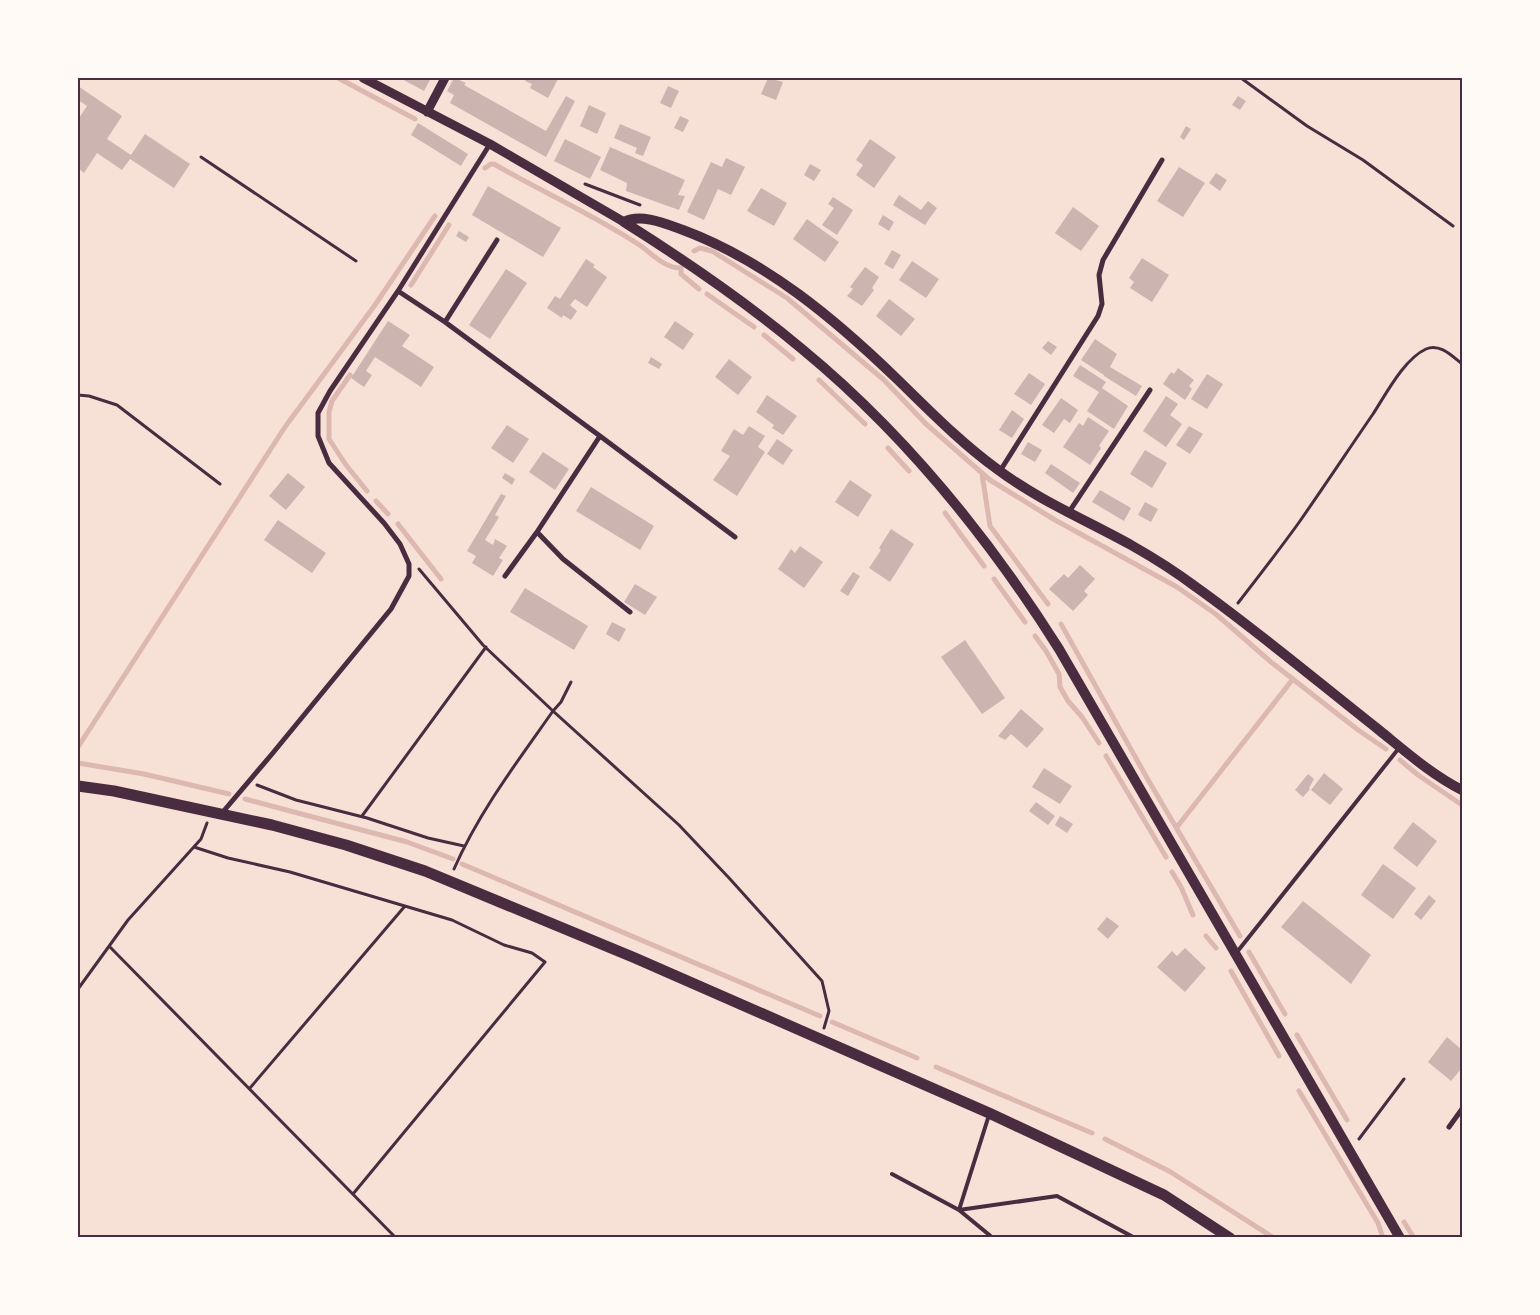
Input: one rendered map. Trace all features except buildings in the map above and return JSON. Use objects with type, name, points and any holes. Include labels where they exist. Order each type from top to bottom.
[{"type":"main road","points":[[624,222],[634,218],[672,225],[734,253],[774,276],[831,320],[897,379],[963,443],[1000,471],[1035,494],[1144,553],[1183,577],[1231,612],[1400,747],[1462,790]]},
{"type":"main road","points":[[624,222],[745,304],[803,350],[886,427],[976,529],[1059,649],[1394,1232],[1400,1238]]},
{"type":"main road","points":[[78,786],[114,791],[216,812],[346,845],[425,871],[644,962],[989,1113],[1164,1196],[1230,1238]]},
{"type":"street","points":[[363,78],[490,144],[624,222]]},
{"type":"street","points":[[427,112],[445,78]]},
{"type":"street","points":[[216,812],[249,782],[391,608],[409,576],[409,564],[400,544],[384,523],[329,463],[318,436],[318,413],[330,391],[398,291],[490,144]]},
{"type":"street","points":[[1000,471],[1005,460],[1098,316],[1102,304],[1099,275],[1103,260],[1162,160]]},
{"type":"street","points":[[445,322],[497,240]]},
{"type":"street","points":[[398,291],[445,322],[734,537]]},
{"type":"street","points":[[1069,512],[1150,390]]},
{"type":"street","points":[[505,576],[537,532],[600,436]]},
{"type":"street","points":[[537,532],[563,559],[630,612]]},
{"type":"street","points":[[1449,1127],[1462,1109]]},
{"type":"lane","points":[[1235,954],[1400,747]]},
{"type":"lane","points":[[959,1210],[989,1113]]},
{"type":"lane","points":[[892,1174],[959,1210],[993,1238]]},
{"type":"lane","points":[[959,1210],[1057,1196],[1135,1238]]},
{"type":"path","points":[[1241,78],[1307,126],[1363,160],[1453,226]]},
{"type":"path","points":[[202,157],[356,261]]},
{"type":"path","points":[[585,183],[645,208]]},
{"type":"path","points":[[1231,612],[1300,521],[1393,383],[1412,360],[1425,349],[1434,346],[1442,349],[1462,364]]},
{"type":"path","points":[[78,395],[89,396],[117,405],[220,484]]},
{"type":"path","points":[[414,563],[486,647],[553,711],[679,825],[822,981],[829,1011],[822,1039]]},
{"type":"path","points":[[362,816],[486,647]]},
{"type":"path","points":[[454,868],[464,846],[488,805],[561,702],[571,682]]},
{"type":"path","points":[[249,782],[296,800],[362,816],[428,838],[464,846]]},
{"type":"path","points":[[78,989],[128,920],[201,839],[216,812]]},
{"type":"path","points":[[194,847],[228,858],[290,872],[452,920],[504,944],[532,953],[545,962],[353,1194]]},
{"type":"path","points":[[250,1088],[405,906]]},
{"type":"path","points":[[109,946],[396,1238]]},
{"type":"path","points":[[1359,1139],[1404,1079]]},
{"type":"waterway","points":[[338,78],[415,119]]},
{"type":"waterway","points":[[485,168],[494,164],[605,224],[664,263],[681,268],[681,274],[699,289]]},
{"type":"waterway","points":[[78,747],[285,427],[375,305],[435,216]]},
{"type":"waterway","points":[[411,285],[449,225]]},
{"type":"waterway","points":[[694,251],[700,248],[712,251],[787,298],[884,380],[926,424],[990,480],[1055,520],[1177,587],[1217,615],[1271,662],[1358,730],[1386,749]]},
{"type":"waterway","points":[[707,294],[754,327]]},
{"type":"waterway","points":[[764,335],[793,359]]},
{"type":"waterway","points":[[350,375],[332,401],[329,412],[329,439],[346,465],[367,491]]},
{"type":"waterway","points":[[819,380],[865,424]]},
{"type":"waterway","points":[[888,448],[909,471]]},
{"type":"waterway","points":[[982,474],[990,526],[1048,604]]},
{"type":"waterway","points":[[376,501],[388,514]]},
{"type":"waterway","points":[[945,513],[984,566]]},
{"type":"waterway","points":[[398,524],[441,579]]},
{"type":"waterway","points":[[994,579],[1025,622]]},
{"type":"waterway","points":[[1061,624],[1147,778],[1240,936]]},
{"type":"waterway","points":[[1035,636],[1059,674],[1060,687],[1068,701],[1082,717],[1099,743]]},
{"type":"waterway","points":[[1177,827],[1293,679]]},
{"type":"waterway","points":[[1106,756],[1166,857]]},
{"type":"waterway","points":[[1400,760],[1418,775],[1462,805]]},
{"type":"waterway","points":[[78,763],[144,774],[229,794]]},
{"type":"waterway","points":[[245,799],[407,842],[453,859]]},
{"type":"waterway","points":[[462,864],[820,1016]]},
{"type":"waterway","points":[[1172,872],[1181,887],[1193,915]]},
{"type":"waterway","points":[[1206,936],[1216,948]]},
{"type":"waterway","points":[[1249,952],[1285,1014]]},
{"type":"waterway","points":[[1231,971],[1279,1056]]},
{"type":"waterway","points":[[832,1022],[917,1058]]},
{"type":"waterway","points":[[1297,1035],[1347,1120]]},
{"type":"waterway","points":[[936,1067],[1092,1133]]},
{"type":"waterway","points":[[1299,1091],[1378,1223],[1383,1238]]},
{"type":"waterway","points":[[1105,1139],[1169,1171],[1274,1238]]},
{"type":"waterway","points":[[1404,1222],[1414,1238]]}]
